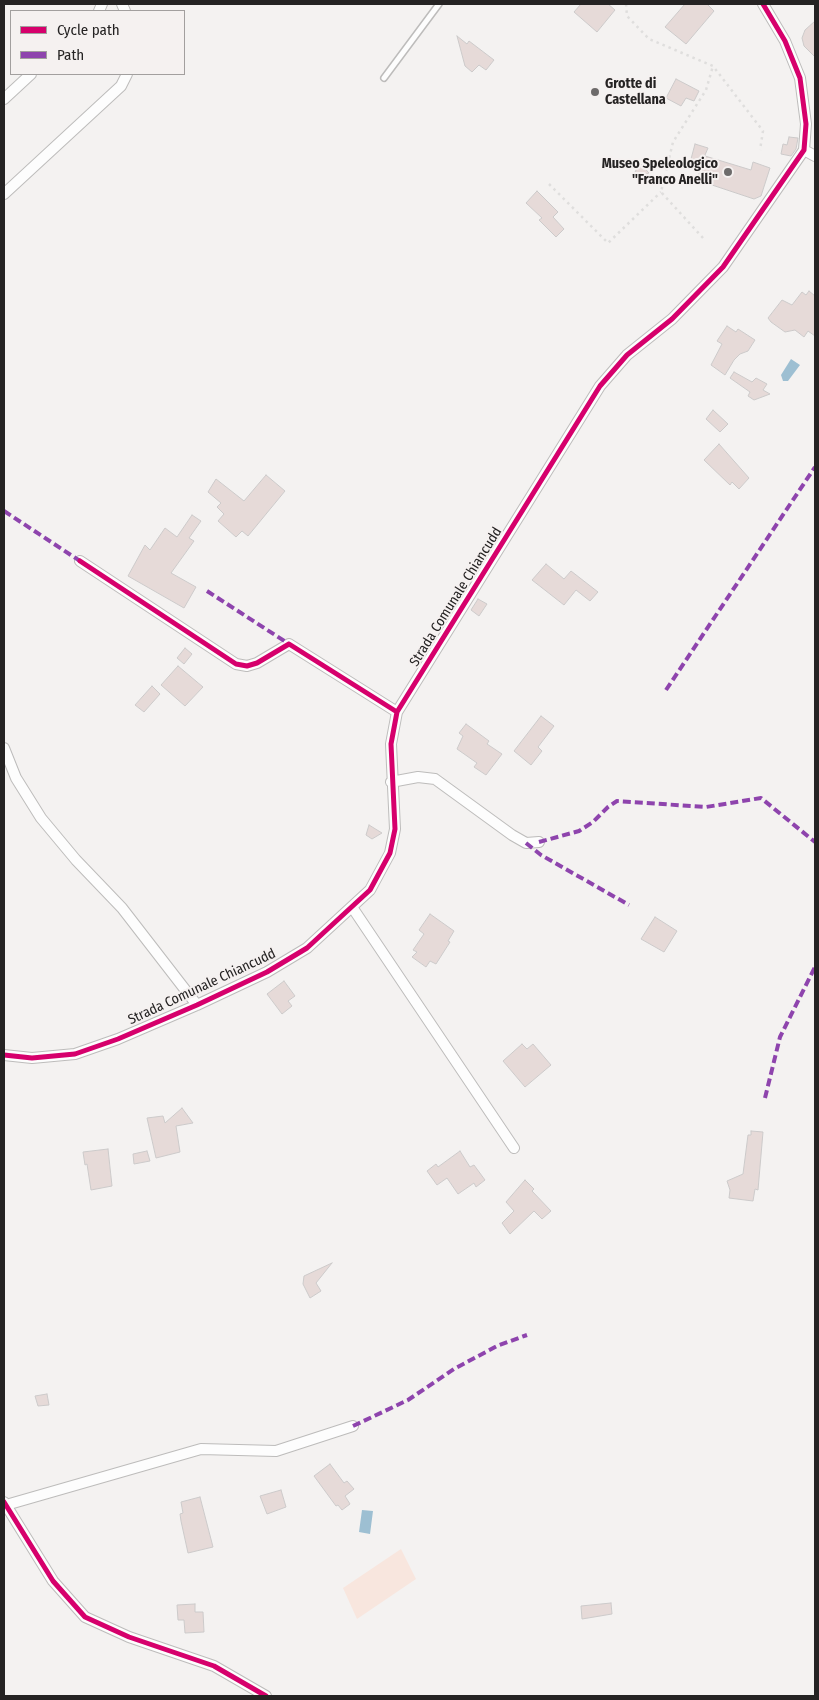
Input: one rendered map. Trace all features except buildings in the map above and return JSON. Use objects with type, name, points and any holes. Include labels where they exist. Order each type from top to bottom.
[{"type":"street","points":[[763,4],[786,41],[800,78],[806,124],[804,150],[815,156]]},
{"type":"street","points":[[4,98],[30,75]]},
{"type":"street","points":[[4,194],[121,86],[126,75]]},
{"type":"street","name":"Strada Comunale Chiancudd","points":[[4,1055],[32,1058],[75,1054],[118,1039],[197,1005],[267,972],[307,948],[370,890],[390,853],[395,829],[391,782],[391,744],[398,712],[600,386],[626,355],[672,319],[723,267],[804,150]]},
{"type":"street","points":[[80,561],[236,664],[246,666],[257,663],[289,644],[398,712]]},
{"type":"street","points":[[4,748],[16,778],[40,818],[76,860],[122,908],[197,1005]]},
{"type":"street","points":[[391,782],[418,777],[435,779],[512,835],[526,843],[539,842]]},
{"type":"street","points":[[352,907],[514,1148]]},
{"type":"street","points":[[266,1696],[214,1666],[129,1637],[85,1617],[53,1581],[5,1503],[201,1449],[276,1451],[353,1426]]},
{"type":"lane","points":[[384,78],[439,4]]},
{"type":"path","points":[[626,4],[627,16],[649,39],[713,66],[763,131],[760,150]]},
{"type":"path","points":[[549,184],[608,243],[661,192],[673,142],[706,90],[713,66]]},
{"type":"path","points":[[661,192],[703,238]]},
{"type":"shaded area","points":[[401,1549],[416,1579],[357,1619],[343,1588]]},
{"type":"water","points":[[791,359],[800,365],[788,381],[783,381],[781,375]]},
{"type":"water","points":[[362,1510],[373,1511],[370,1534],[359,1532]]},
{"type":"marked path","points":[[666,690],[815,467]]},
{"type":"marked path","points":[[4,511],[80,561]]},
{"type":"marked path","points":[[207,591],[289,644]]},
{"type":"marked path","points":[[539,842],[579,831],[593,822],[617,801],[706,807],[761,798],[815,842]]},
{"type":"marked path","points":[[526,843],[541,855],[629,905]]},
{"type":"marked path","points":[[765,1098],[780,1037],[815,967]]},
{"type":"marked path","points":[[353,1426],[408,1400],[454,1369],[497,1346],[527,1335]]},
{"type":"cycle path","points":[[4,1055],[32,1058],[75,1054],[118,1039],[197,1005],[267,972],[307,948],[370,890],[390,853],[395,829],[391,744],[397,712],[600,386],[627,355],[672,319],[723,267],[804,150],[806,124],[800,78],[785,41],[763,4]]},
{"type":"cycle path","points":[[80,561],[236,664],[247,666],[257,663],[289,644],[397,712]]},
{"type":"cycle path","points":[[4,1502],[53,1581],[85,1617],[129,1637],[214,1666],[266,1696]]},
{"type":"place","name":"Grotte di Castellana","points":[[595,92]]},
{"type":"place","name":"Museo Speleologico \"Franco Anelli\"","points":[[728,172]]}]
